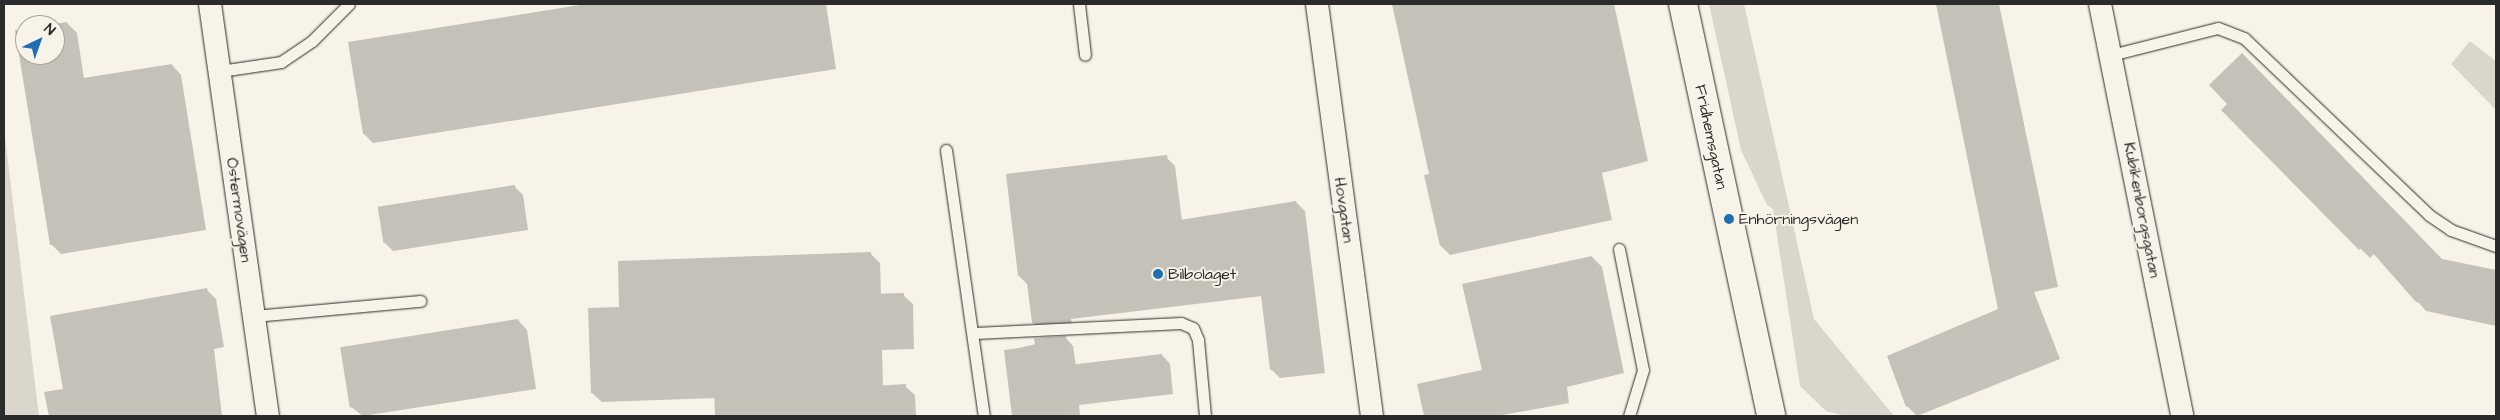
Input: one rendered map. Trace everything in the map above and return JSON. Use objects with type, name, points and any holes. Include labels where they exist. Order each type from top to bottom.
[{"type":"street","name":"Östermovägen","points":[[210,4],[268,416]]},
{"type":"street","name":"Hovgatan","points":[[1317,4],[1372,416]]},
{"type":"street","name":"Fridhemsgatan","points":[[1683,4],[1771,416]]},
{"type":"street","name":"Kubikenborgsgatan","points":[[2100,4],[2182,416]]},
{"type":"lane","points":[[220,71],[281,62],[312,41],[349,4]]},
{"type":"lane","points":[[1079,4],[1085,55]]},
{"type":"lane","points":[[2111,55],[2218,28],[2244,38],[2430,215],[2451,230],[2496,246]]},
{"type":"lane","points":[[946,150],[975,333],[984,416]]},
{"type":"lane","points":[[1619,250],[1643,370],[1629,416]]},
{"type":"lane","points":[[254,316],[420,301]]},
{"type":"lane","points":[[975,333],[1181,323],[1193,328],[1198,340],[1205,416]]},
{"type":"shaded area","points":[[1709,4],[1744,4],[1814,319],[1894,416],[1845,416],[1826,411],[1800,386],[1773,209],[1767,205],[1741,150]]},
{"type":"shaded area","points":[[2470,41],[2496,61],[2496,110],[2451,64]]},
{"type":"shaded area","points":[[4,129],[26,310],[39,416],[4,416]]},
{"type":"building","points":[[586,4],[818,4],[828,59],[363,134],[348,42]]},
{"type":"building","points":[[1392,4],[1607,4],[1639,151],[1593,163],[1603,210],[1440,246],[1424,175],[1429,174]]},
{"type":"building","points":[[1936,4],[1992,4],[2049,278],[2025,283],[2051,349],[1906,407],[1887,356],[1998,309]]},
{"type":"building","points":[[65,22],[67,22],[77,79],[172,64],[198,221],[50,245],[21,65],[65,65]]},
{"type":"building","points":[[2242,53],[2442,259],[2496,270],[2496,319],[2416,302],[2365,244],[2359,250],[2221,110],[2227,104],[2209,85]]},
{"type":"building","points":[[1167,155],[1174,221],[1296,201],[1316,364],[1270,370],[1260,287],[1063,310],[1064,321],[1032,323],[1026,275],[1018,276],[1006,174]]},
{"type":"building","points":[[515,185],[521,222],[383,243],[378,207]]},
{"type":"building","points":[[871,252],[872,294],[904,293],[905,340],[873,341],[874,386],[906,384],[907,416],[715,416],[714,389],[591,393],[588,308],[619,307],[618,261]]},
{"type":"building","points":[[1592,256],[1615,364],[1558,377],[1560,394],[1487,407],[1489,412],[1471,416],[1424,416],[1417,384],[1482,370],[1462,284]]},
{"type":"building","points":[[207,288],[216,338],[205,340],[214,416],[176,416],[174,408],[132,415],[130,405],[49,416],[44,392],[63,389],[50,316]]},
{"type":"building","points":[[518,319],[528,379],[350,407],[340,347]]},
{"type":"building","points":[[1066,336],[1069,365],[1162,354],[1166,386],[1071,397],[1073,412],[1012,416],[1004,350],[1035,346],[1034,338]]},
{"type":"place","name":"Enhörningsvägen","points":[[1729,219]]},
{"type":"place","name":"Bilbolaget","points":[[1158,274]]}]
